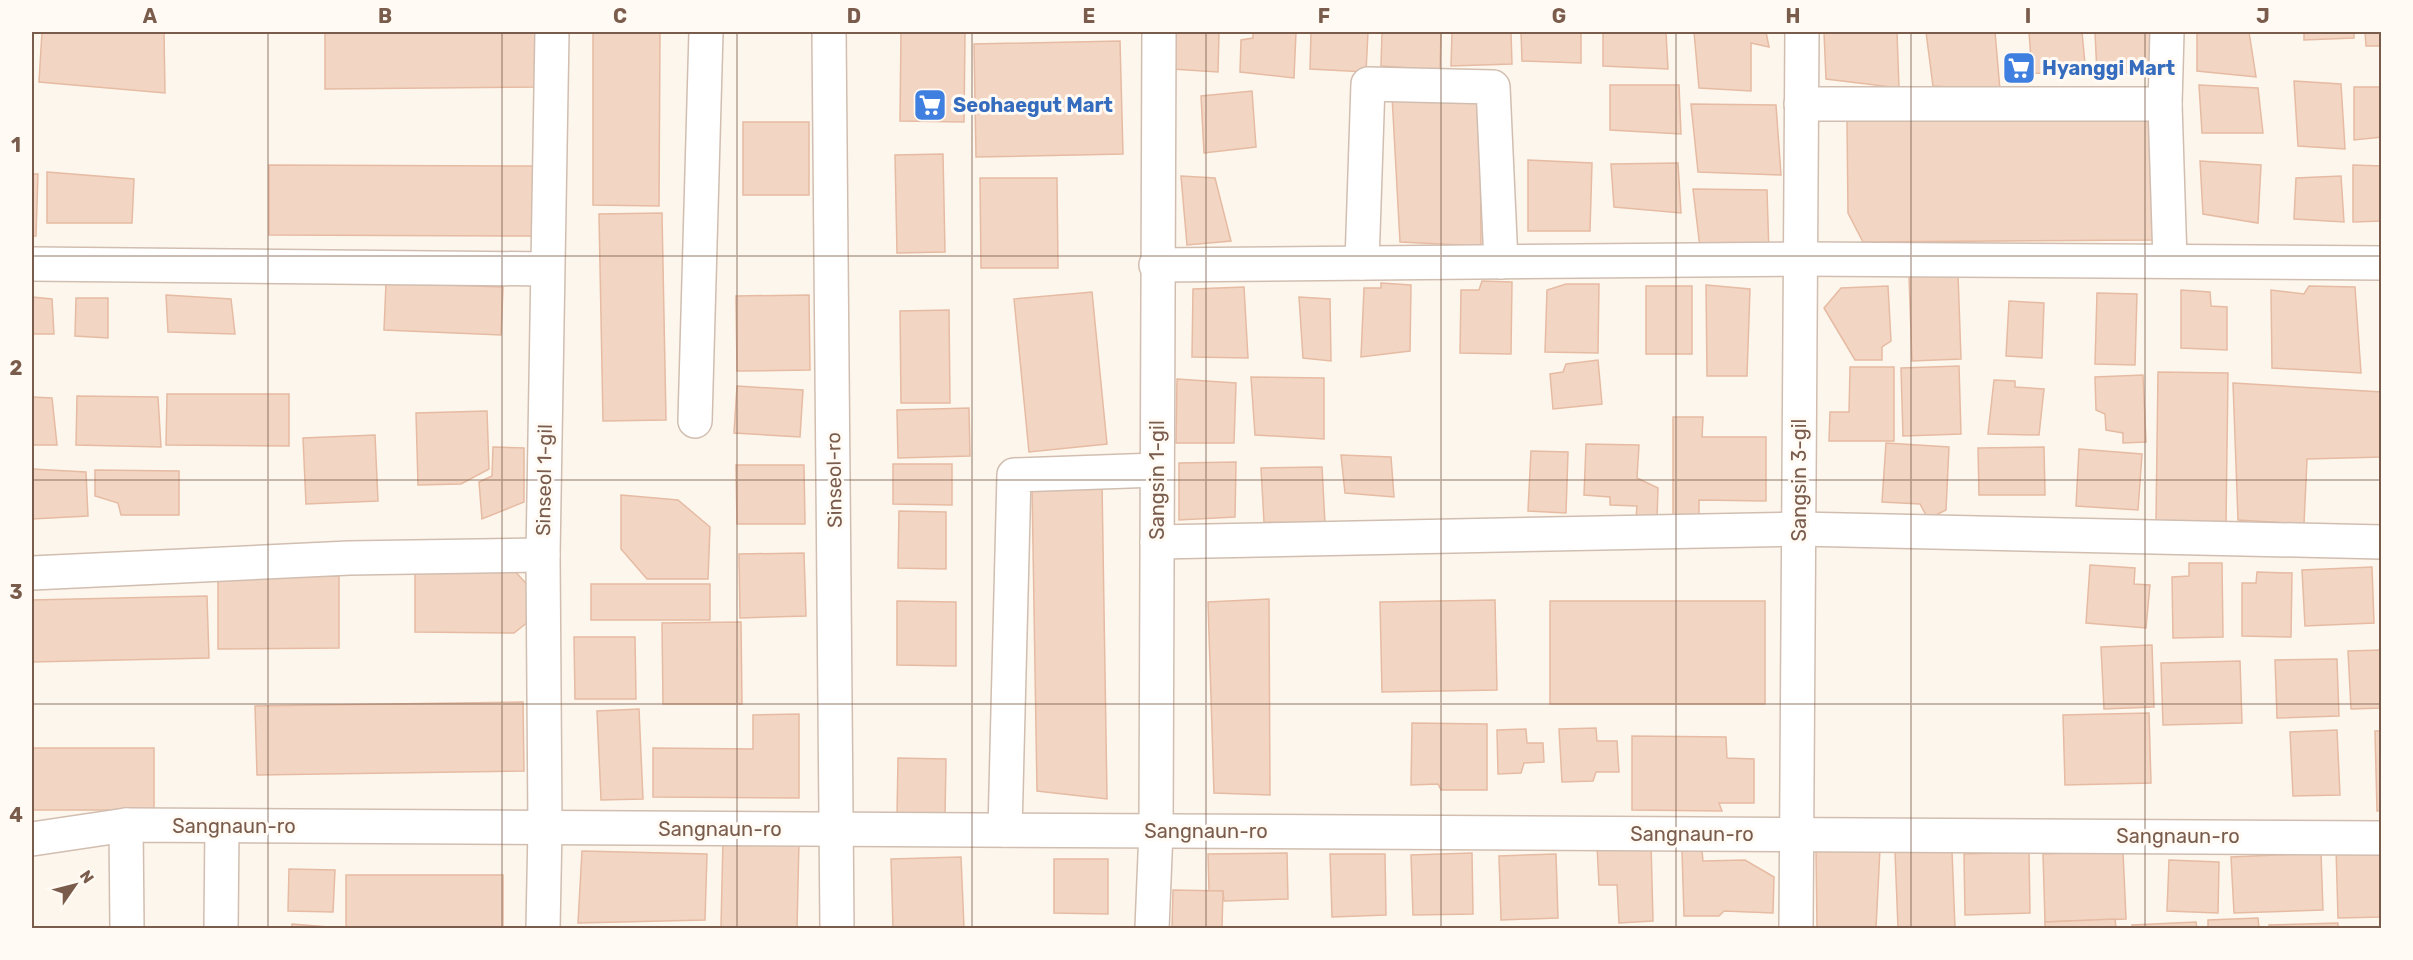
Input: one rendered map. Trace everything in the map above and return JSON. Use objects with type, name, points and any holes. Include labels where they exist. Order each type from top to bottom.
[{"type":"street","name":"Sinseol 1-gil","points":[[543,928],[545,828],[543,555],[552,32]]},
{"type":"street","points":[[695,421],[706,32]]},
{"type":"street","name":"Sinseol-ro","points":[[830,32],[837,928]]},
{"type":"street","name":"Sangsin 1-gil","points":[[1152,928],[1156,831],[1158,32]]},
{"type":"street","name":"Sangsin 3-gil","points":[[1796,928],[1802,32]]},
{"type":"street","points":[[2167,32],[2165,104],[2169,261]]},
{"type":"street","points":[[1362,263],[1368,84],[1493,87],[1501,262]]},
{"type":"street","points":[[1802,104],[2165,104]]},
{"type":"street","points":[[1156,265],[1801,259],[2382,263]]},
{"type":"street","points":[[32,264],[547,269]]},
{"type":"street","points":[[1005,830],[1014,475],[1157,470]]},
{"type":"street","points":[[1157,542],[1799,529],[2382,542]]},
{"type":"street","points":[[32,573],[349,558],[543,555]]},
{"type":"street","points":[[126,825],[127,928]]},
{"type":"street","name":"Sangnaun-ro","points":[[32,839],[126,825],[2382,838]]},
{"type":"street","points":[[221,928],[222,826]]},
{"type":"building","points":[[42,32],[164,32],[165,93],[39,82]]},
{"type":"building","points":[[325,32],[544,32],[545,87],[325,89]]},
{"type":"building","points":[[593,32],[660,32],[659,206],[593,205]]},
{"type":"building","points":[[901,32],[965,32],[964,122],[900,121]]},
{"type":"building","points":[[1176,32],[1219,32],[1218,72],[1172,69]]},
{"type":"building","points":[[1253,32],[1296,32],[1294,78],[1240,72],[1241,40],[1253,38]]},
{"type":"building","points":[[1311,32],[1368,32],[1366,72],[1310,69]]},
{"type":"building","points":[[1382,32],[1441,32],[1440,70],[1381,66]]},
{"type":"building","points":[[1452,32],[1511,32],[1512,64],[1451,66]]},
{"type":"building","points":[[1521,32],[1581,32],[1581,63],[1522,61]]},
{"type":"building","points":[[1603,32],[1666,32],[1668,69],[1603,66]]},
{"type":"building","points":[[1694,32],[1766,32],[1769,47],[1751,43],[1751,91],[1699,88]]},
{"type":"building","points":[[1824,32],[1897,32],[1899,88],[1826,79]]},
{"type":"building","points":[[1926,32],[1995,32],[2000,90],[1933,86]]},
{"type":"building","points":[[2029,32],[2082,32],[2086,75],[2032,73]]},
{"type":"building","points":[[2095,32],[2151,32],[2154,71],[2097,74]]},
{"type":"building","points":[[2197,32],[2249,32],[2256,77],[2197,71]]},
{"type":"building","points":[[2304,32],[2354,32],[2354,38],[2304,40]]},
{"type":"building","points":[[2365,32],[2382,32],[2382,46],[2366,46]]},
{"type":"building","points":[[1120,41],[1123,154],[976,157],[974,44]]},
{"type":"building","points":[[2294,81],[2341,84],[2345,149],[2298,146]]},
{"type":"building","points":[[1610,85],[1679,85],[1681,134],[1610,130]]},
{"type":"building","points":[[2199,85],[2258,88],[2263,133],[2202,133]]},
{"type":"building","points":[[2354,87],[2382,87],[2382,137],[2354,140]]},
{"type":"building","points":[[1252,91],[1256,147],[1204,153],[1201,96]]},
{"type":"building","points":[[1480,95],[1481,246],[1400,242],[1392,96]]},
{"type":"building","points":[[1691,104],[1776,105],[1781,175],[1698,172]]},
{"type":"building","points":[[2152,120],[2153,240],[1863,242],[1848,213],[1847,121]]},
{"type":"building","points":[[743,122],[809,122],[809,195],[743,195]]},
{"type":"building","points":[[943,154],[945,252],[897,253],[895,155]]},
{"type":"building","points":[[1528,160],[1592,163],[1590,231],[1528,231]]},
{"type":"building","points":[[2200,161],[2261,165],[2258,223],[2203,214]]},
{"type":"building","points":[[1678,163],[1681,213],[1614,207],[1611,164]]},
{"type":"building","points":[[269,165],[537,166],[538,236],[269,235]]},
{"type":"building","points":[[2353,165],[2382,166],[2382,221],[2353,222]]},
{"type":"building","points":[[47,172],[134,179],[132,223],[47,223]]},
{"type":"building","points":[[32,174],[38,174],[36,236],[32,236]]},
{"type":"building","points":[[1181,176],[1215,178],[1231,241],[1187,245]]},
{"type":"building","points":[[2341,176],[2344,222],[2294,219],[2296,178]]},
{"type":"building","points":[[980,178],[1057,178],[1058,268],[981,268]]},
{"type":"building","points":[[1693,189],[1767,190],[1769,254],[1701,256]]},
{"type":"building","points":[[662,213],[666,420],[603,421],[599,214]]},
{"type":"building","points":[[1958,274],[1961,359],[1912,361],[1909,276]]},
{"type":"building","points":[[1482,281],[1512,282],[1511,354],[1460,353],[1461,290],[1479,290]]},
{"type":"building","points":[[386,283],[503,287],[501,335],[384,330]]},
{"type":"building","points":[[1381,283],[1411,285],[1410,351],[1361,357],[1364,288],[1381,288]]},
{"type":"building","points":[[1566,284],[1599,284],[1598,353],[1545,352],[1547,290]]},
{"type":"building","points":[[1706,285],[1750,289],[1747,376],[1707,376]]},
{"type":"building","points":[[1646,286],[1692,286],[1692,354],[1646,354]]},
{"type":"building","points":[[1888,286],[1891,341],[1882,347],[1882,360],[1855,360],[1824,308],[1841,288]]},
{"type":"building","points":[[2309,286],[2355,287],[2361,373],[2272,368],[2271,290],[2304,294]]},
{"type":"building","points":[[1244,287],[1248,358],[1192,357],[1193,289]]},
{"type":"building","points":[[2181,290],[2210,292],[2211,306],[2227,307],[2227,350],[2181,348]]},
{"type":"building","points":[[1092,292],[1107,444],[1029,452],[1014,299]]},
{"type":"building","points":[[2097,293],[2137,294],[2135,365],[2095,364]]},
{"type":"building","points":[[166,295],[231,299],[235,334],[168,332]]},
{"type":"building","points":[[809,295],[810,370],[737,371],[736,296]]},
{"type":"building","points":[[32,297],[52,299],[54,334],[32,334]]},
{"type":"building","points":[[1299,297],[1330,299],[1331,361],[1303,358]]},
{"type":"building","points":[[76,298],[108,298],[108,338],[75,336]]},
{"type":"building","points":[[2009,301],[2044,303],[2042,358],[2006,356]]},
{"type":"building","points":[[949,310],[950,403],[901,403],[900,311]]},
{"type":"building","points":[[1598,360],[1602,404],[1553,409],[1550,374],[1563,372],[1566,364]]},
{"type":"building","points":[[1959,366],[1961,434],[1903,436],[1901,368]]},
{"type":"building","points":[[1850,367],[1894,367],[1894,441],[1829,441],[1830,412],[1849,412]]},
{"type":"building","points":[[2158,372],[2228,373],[2226,522],[2156,521]]},
{"type":"building","points":[[2143,375],[2146,442],[2123,443],[2123,433],[2106,430],[2105,414],[2096,410],[2095,377]]},
{"type":"building","points":[[1251,377],[1324,378],[1324,439],[1255,435]]},
{"type":"building","points":[[1177,379],[1236,383],[1234,443],[1176,443]]},
{"type":"building","points":[[1994,380],[2015,381],[2015,387],[2044,389],[2039,435],[1988,434]]},
{"type":"building","points":[[2233,383],[2382,392],[2382,457],[2307,459],[2304,524],[2238,520]]},
{"type":"building","points":[[737,386],[803,390],[800,437],[734,433]]},
{"type":"building","points":[[167,394],[289,394],[289,446],[166,445]]},
{"type":"building","points":[[77,396],[158,397],[161,447],[76,445]]},
{"type":"building","points":[[32,397],[52,398],[57,445],[32,445]]},
{"type":"building","points":[[969,408],[970,456],[898,458],[897,410]]},
{"type":"building","points":[[487,411],[489,469],[461,484],[418,485],[416,413]]},
{"type":"building","points":[[1673,417],[1703,417],[1702,437],[1766,437],[1766,501],[1699,500],[1699,523],[1673,523]]},
{"type":"building","points":[[375,435],[378,501],[306,504],[303,438]]},
{"type":"building","points":[[1886,443],[1949,447],[1946,510],[1936,515],[1926,515],[1920,504],[1882,502]]},
{"type":"building","points":[[1586,444],[1639,445],[1637,478],[1658,488],[1657,519],[1636,518],[1637,506],[1610,505],[1610,497],[1584,495]]},
{"type":"building","points":[[493,447],[524,448],[524,502],[482,519],[479,482],[492,476]]},
{"type":"building","points":[[2044,447],[2045,495],[1979,495],[1978,448]]},
{"type":"building","points":[[2079,449],[2142,454],[2138,510],[2076,506]]},
{"type":"building","points":[[1531,451],[1568,452],[1566,513],[1528,511]]},
{"type":"building","points":[[1341,455],[1391,457],[1394,497],[1345,493]]},
{"type":"building","points":[[1236,462],[1235,517],[1179,520],[1179,463]]},
{"type":"building","points":[[893,464],[952,464],[952,505],[893,504]]},
{"type":"building","points":[[736,465],[804,465],[805,524],[737,524]]},
{"type":"building","points":[[1322,467],[1325,524],[1264,522],[1261,468]]},
{"type":"building","points":[[32,469],[86,472],[88,516],[32,519]]},
{"type":"building","points":[[95,470],[179,471],[179,515],[121,515],[118,503],[95,496]]},
{"type":"building","points":[[1102,483],[1107,799],[1037,791],[1032,485]]},
{"type":"building","points":[[621,495],[678,500],[710,527],[708,579],[647,579],[621,549]]},
{"type":"building","points":[[899,511],[946,512],[946,569],[898,568]]},
{"type":"building","points":[[804,553],[806,616],[740,618],[739,554]]},
{"type":"building","points":[[2189,563],[2222,563],[2223,637],[2173,638],[2172,577],[2189,576]]},
{"type":"building","points":[[2090,565],[2135,568],[2134,584],[2150,585],[2146,628],[2086,623]]},
{"type":"building","points":[[415,566],[511,567],[533,591],[533,618],[514,633],[415,632]]},
{"type":"building","points":[[2372,567],[2374,623],[2305,626],[2302,570]]},
{"type":"building","points":[[2257,572],[2292,573],[2291,637],[2242,636],[2242,583],[2256,583]]},
{"type":"building","points":[[218,576],[339,576],[339,648],[218,649]]},
{"type":"building","points":[[591,584],[710,584],[710,620],[591,620]]},
{"type":"building","points":[[207,596],[209,658],[32,662],[32,600]]},
{"type":"building","points":[[1269,599],[1270,795],[1214,793],[1208,602]]},
{"type":"building","points":[[1495,600],[1497,690],[1382,692],[1380,602]]},
{"type":"building","points":[[897,601],[956,602],[956,666],[897,665]]},
{"type":"building","points":[[1550,601],[1765,601],[1765,704],[1550,704]]},
{"type":"building","points":[[741,622],[742,704],[663,704],[662,623]]},
{"type":"building","points":[[574,637],[635,637],[636,699],[575,699]]},
{"type":"building","points":[[2152,645],[2154,707],[2104,709],[2101,647]]},
{"type":"building","points":[[2382,650],[2382,708],[2351,709],[2348,651]]},
{"type":"building","points":[[2337,659],[2339,716],[2277,718],[2275,660]]},
{"type":"building","points":[[2240,661],[2242,723],[2163,725],[2161,663]]},
{"type":"building","points":[[523,702],[524,771],[257,775],[255,706]]},
{"type":"building","points":[[639,709],[643,799],[601,800],[597,711]]},
{"type":"building","points":[[2149,713],[2151,783],[2065,785],[2063,715]]},
{"type":"building","points":[[799,714],[799,798],[653,797],[653,748],[753,749],[753,715]]},
{"type":"building","points":[[1412,723],[1487,724],[1487,790],[1441,790],[1438,784],[1411,785]]},
{"type":"building","points":[[1596,728],[1597,741],[1617,741],[1619,772],[1596,772],[1593,781],[1562,782],[1559,729]]},
{"type":"building","points":[[1526,729],[1527,743],[1543,743],[1544,762],[1524,763],[1521,773],[1498,774],[1497,730]]},
{"type":"building","points":[[2337,730],[2340,795],[2293,796],[2290,732]]},
{"type":"building","points":[[2375,731],[2382,731],[2382,810],[2377,811]]},
{"type":"building","points":[[1632,736],[1726,737],[1727,758],[1754,759],[1754,803],[1719,803],[1722,811],[1632,810]]},
{"type":"building","points":[[32,748],[154,748],[154,810],[32,810]]},
{"type":"building","points":[[898,758],[946,759],[945,816],[897,816]]},
{"type":"building","points":[[723,839],[799,841],[797,928],[721,927]]},
{"type":"building","points":[[1651,843],[1653,921],[1619,923],[1617,885],[1599,885],[1597,845]]},
{"type":"building","points":[[2382,847],[2382,917],[2338,918],[2336,848]]},
{"type":"building","points":[[1880,849],[1876,928],[1817,928],[1816,851]]},
{"type":"building","points":[[582,851],[707,854],[705,920],[578,923]]},
{"type":"building","points":[[1682,851],[1702,851],[1703,861],[1745,860],[1774,877],[1773,913],[1724,911],[1719,916],[1684,916]]},
{"type":"building","points":[[1952,851],[1955,928],[1898,928],[1895,852]]},
{"type":"building","points":[[2123,851],[2126,919],[2045,922],[2043,854]]},
{"type":"building","points":[[2029,852],[2030,913],[1965,915],[1964,854]]},
{"type":"building","points":[[1287,853],[1288,899],[1224,901],[1223,891],[1209,891],[1208,854]]},
{"type":"building","points":[[1472,853],[1473,914],[1413,915],[1411,855]]},
{"type":"building","points":[[2321,853],[2323,910],[2234,913],[2231,857]]},
{"type":"building","points":[[1330,854],[1385,854],[1386,915],[1332,917]]},
{"type":"building","points":[[1556,854],[1558,918],[1501,920],[1499,856]]},
{"type":"building","points":[[961,857],[964,928],[893,928],[891,859]]},
{"type":"building","points":[[1054,859],[1108,859],[1108,914],[1054,913]]},
{"type":"building","points":[[2169,860],[2219,862],[2218,913],[2167,911]]},
{"type":"building","points":[[289,869],[335,870],[333,912],[288,911]]},
{"type":"building","points":[[346,875],[503,875],[503,928],[346,928]]},
{"type":"building","points":[[1173,890],[1223,891],[1222,928],[1172,928]]},
{"type":"building","points":[[2258,918],[2259,928],[2208,928],[2208,920]]},
{"type":"building","points":[[2115,919],[2116,928],[2045,928],[2045,922]]},
{"type":"building","points":[[2196,922],[2197,928],[2132,928],[2132,925]]},
{"type":"building","points":[[2338,923],[2338,928],[2270,928],[2269,925]]},
{"type":"building","points":[[292,924],[328,927],[328,928],[292,928]]},
{"type":"place","name":"Hyanggi Mart","points":[[2019,68]]},
{"type":"place","name":"Seohaegut Mart","points":[[930,105]]}]
